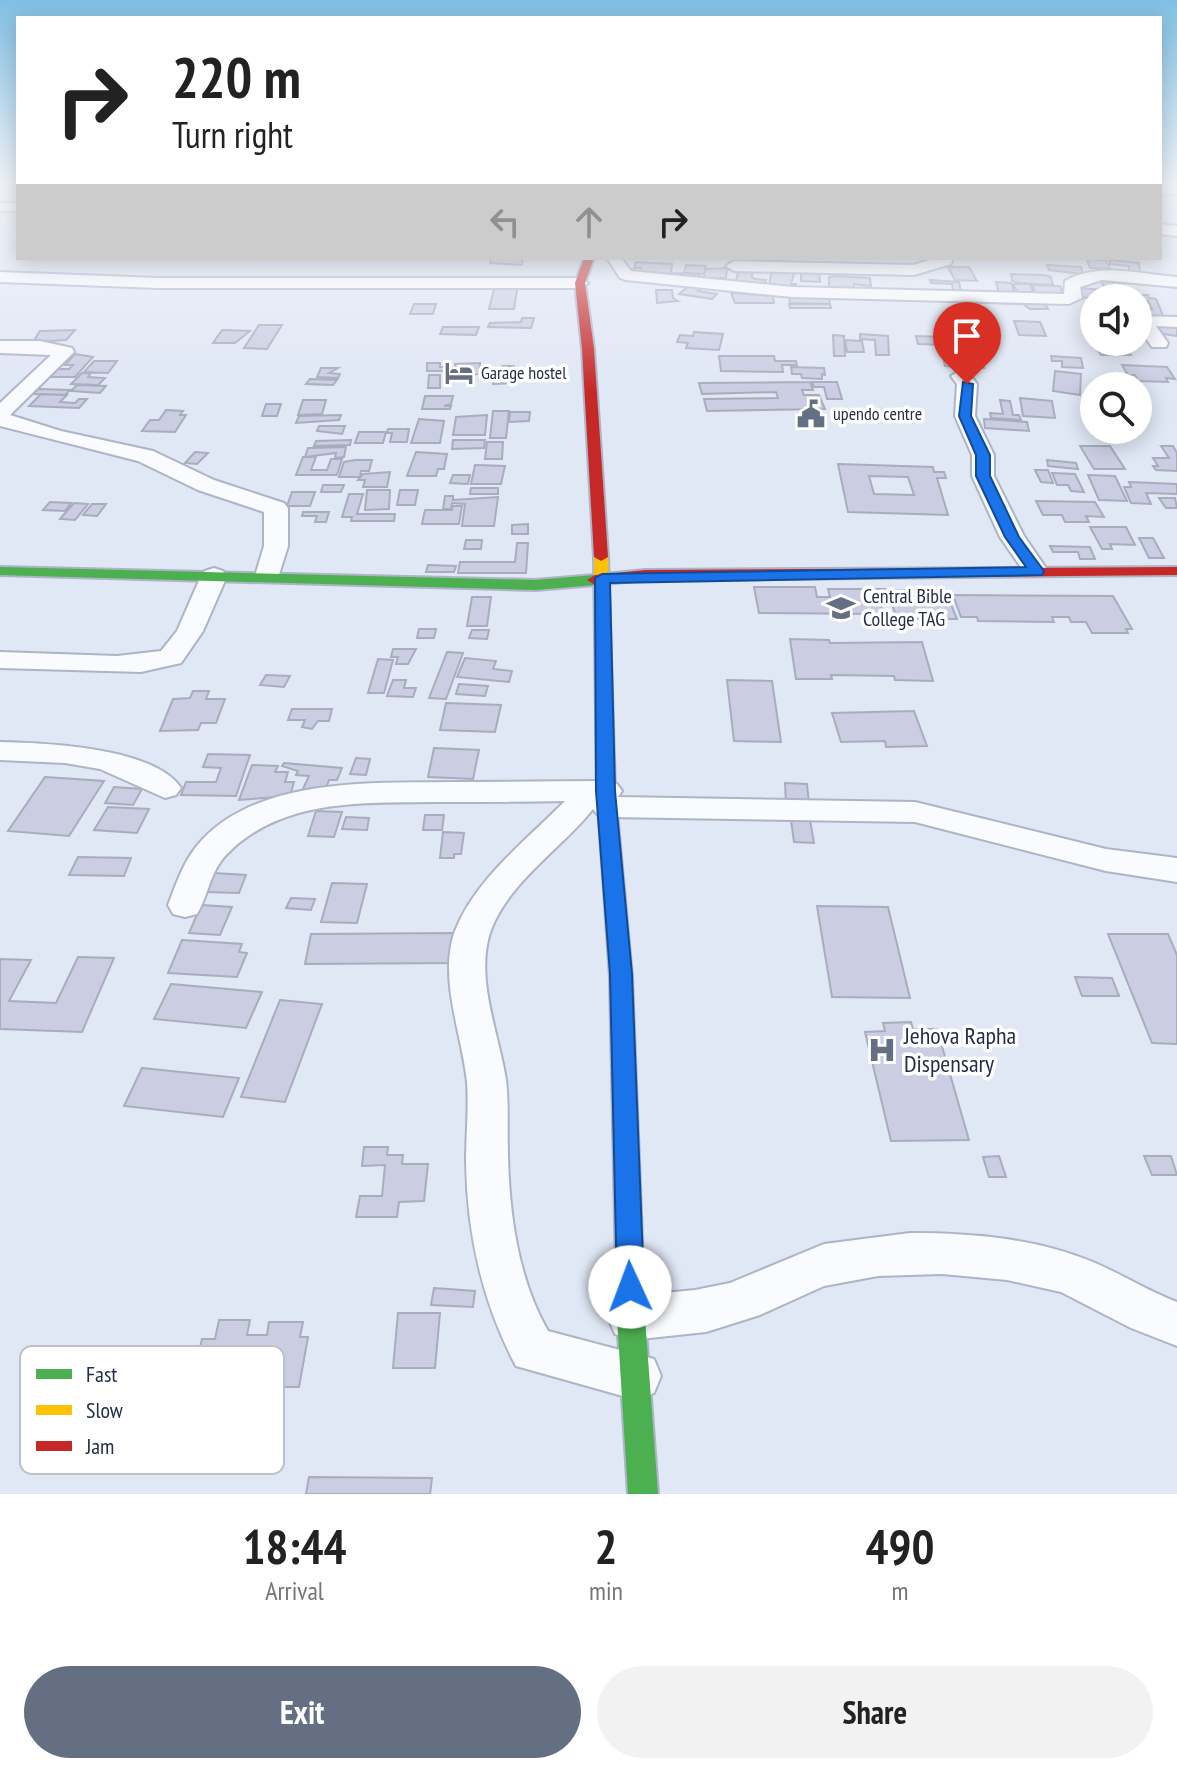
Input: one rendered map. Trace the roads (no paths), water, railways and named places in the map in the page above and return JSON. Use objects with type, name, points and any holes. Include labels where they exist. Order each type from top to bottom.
[{"type":"main road","points":[[588,260],[580,283],[588,349],[602,578],[602,796],[621,974],[631,1318],[643,1494]]},
{"type":"main road","points":[[0,571],[535,585],[602,578],[1177,571]]},
{"type":"street","points":[[614,260],[693,264]]},
{"type":"street","points":[[614,260],[626,275],[792,292],[1069,299],[1073,298],[1071,285],[1096,276],[1177,282]]},
{"type":"street","points":[[723,266],[914,270],[940,265],[944,260]]},
{"type":"street","points":[[0,277],[158,283],[580,283]]},
{"type":"street","points":[[1159,343],[1142,320],[1177,322]]},
{"type":"street","points":[[0,347],[40,347],[65,352],[0,417],[56,436],[145,456],[206,485],[276,508],[276,546],[268,576]]},
{"type":"street","points":[[961,376],[967,384],[965,416],[983,455],[983,476],[1012,537],[1036,571]]},
{"type":"street","points":[[0,660],[122,663],[166,660],[174,655],[183,640],[214,576]]},
{"type":"street","points":[[0,751],[64,753],[99,758],[128,766],[165,788]]},
{"type":"street","points":[[185,905],[200,865],[211,850],[244,825],[309,798],[350,793],[602,796],[915,812],[1106,860],[1177,870]]},
{"type":"street","points":[[602,796],[567,822],[495,892],[472,932],[469,980],[487,1080],[487,1165],[496,1243],[516,1322],[533,1350],[637,1376]]},
{"type":"street","points":[[631,1318],[718,1307],[825,1265],[878,1255],[935,1255],[994,1258],[1061,1271],[1152,1316],[1177,1324]]},
{"type":"place","name":"Garage hostel","points":[[459,373]]},
{"type":"place","name":"upendo centre","points":[[811,414]]},
{"type":"place","name":"Central Bible College TAG","points":[[841,608]]},
{"type":"place","name":"Jehova Rapha Dispensary","points":[[882,1050]]}]
